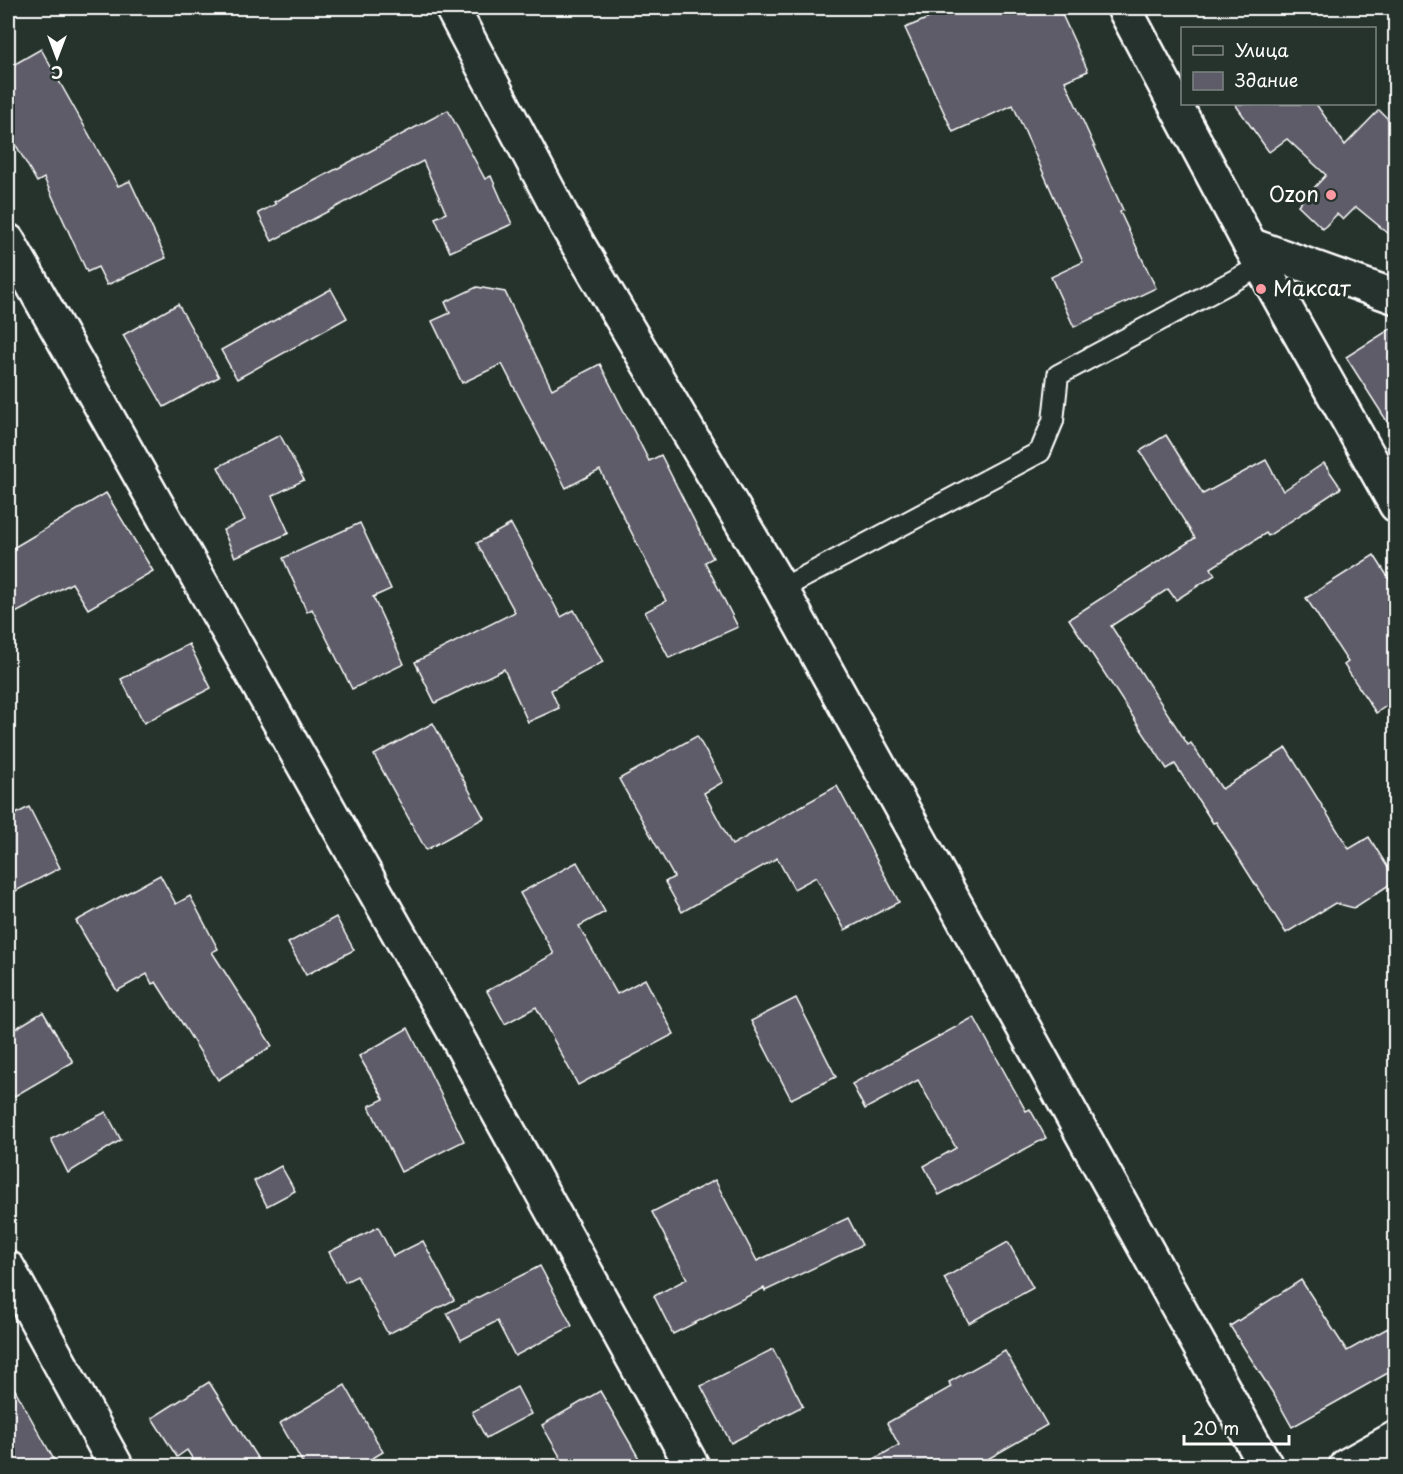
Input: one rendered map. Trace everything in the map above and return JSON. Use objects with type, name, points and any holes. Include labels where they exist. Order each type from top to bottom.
[{"type":"street","points":[[452,8],[566,224],[781,589],[1266,1467]]},
{"type":"street","points":[[1124,8],[1256,255],[1395,505]]},
{"type":"street","points":[[8,242],[451,1026],[692,1467]]},
{"type":"street","points":[[1256,255],[1395,297]]},
{"type":"street","points":[[8,1268],[116,1467]]},
{"type":"street","points":[[1346,1467],[1395,1438]]},
{"type":"lane","points":[[781,589],[1040,452],[1053,421],[1058,375],[1256,255]]},
{"type":"building","points":[[953,8],[1059,8],[1088,71],[1065,81],[1123,210],[1120,212],[1156,288],[1074,327],[1051,277],[1083,262],[1013,105],[953,132],[905,28]]},
{"type":"building","points":[[41,49],[118,186],[130,181],[166,258],[107,285],[98,267],[87,272],[44,178],[37,182],[8,131],[8,68]]},
{"type":"building","points":[[1236,105],[1317,105],[1345,145],[1379,110],[1395,126],[1395,239],[1356,207],[1343,220],[1337,214],[1323,229],[1298,205],[1326,175],[1287,139],[1269,152]]},
{"type":"building","points":[[448,110],[485,179],[491,176],[512,224],[450,252],[435,218],[446,213],[423,161],[272,241],[258,213],[276,204],[274,202]]},
{"type":"building","points":[[477,287],[505,292],[552,389],[600,364],[649,461],[661,455],[713,558],[705,562],[738,627],[669,658],[645,612],[666,601],[600,470],[566,488],[502,364],[462,383],[432,321],[450,313],[445,302]]},
{"type":"building","points":[[331,289],[347,318],[237,379],[221,350]]},
{"type":"building","points":[[178,304],[219,377],[164,407],[123,335]]},
{"type":"building","points":[[1395,326],[1395,434],[1346,357]]},
{"type":"building","points":[[280,435],[304,480],[272,496],[289,533],[235,557],[223,530],[245,520],[218,467]]},
{"type":"building","points":[[1166,435],[1203,494],[1266,460],[1283,491],[1324,463],[1341,488],[1268,536],[1266,533],[1211,568],[1215,575],[1176,600],[1168,589],[1111,626],[1188,745],[1191,743],[1222,789],[1286,748],[1349,849],[1369,837],[1395,879],[1354,908],[1335,903],[1286,933],[1216,822],[1213,823],[1175,764],[1167,769],[1069,619],[1195,538],[1140,451]]},
{"type":"building","points":[[106,493],[153,571],[88,609],[72,583],[8,617],[8,551]]},
{"type":"building","points":[[360,523],[391,589],[373,597],[404,664],[352,689],[312,609],[307,612],[283,558]]},
{"type":"building","points":[[511,524],[561,617],[574,610],[603,662],[551,690],[559,708],[528,722],[504,669],[435,703],[415,662],[515,612],[477,543]]},
{"type":"building","points":[[1374,555],[1395,588],[1395,700],[1376,713],[1344,665],[1348,662],[1306,598]]},
{"type":"building","points":[[189,644],[211,688],[144,723],[121,679]]},
{"type":"building","points":[[433,723],[484,818],[426,850],[374,755]]},
{"type":"building","points":[[697,736],[723,782],[704,793],[732,845],[837,786],[899,902],[845,930],[816,877],[794,889],[777,858],[682,912],[665,882],[674,877],[619,779]]},
{"type":"building","points":[[29,807],[60,868],[8,895],[8,818]]},
{"type":"building","points":[[577,862],[605,912],[579,926],[617,994],[645,979],[674,1034],[578,1085],[536,1007],[505,1024],[487,991],[554,954],[520,893]]},
{"type":"building","points":[[160,875],[176,904],[190,896],[218,949],[212,952],[272,1046],[218,1080],[156,982],[152,984],[147,974],[117,991],[76,921]]},
{"type":"building","points":[[336,917],[354,950],[306,975],[288,943]]},
{"type":"building","points":[[796,998],[836,1077],[791,1099],[751,1021]]},
{"type":"building","points":[[43,1012],[73,1062],[8,1100],[8,1033]]},
{"type":"building","points":[[974,1017],[1026,1111],[1030,1109],[1046,1138],[939,1195],[924,1166],[956,1148],[918,1080],[865,1109],[852,1084]]},
{"type":"building","points":[[408,1028],[464,1141],[401,1172],[369,1106],[384,1099],[359,1056]]},
{"type":"building","points":[[106,1112],[121,1140],[68,1173],[51,1139]]},
{"type":"building","points":[[281,1166],[295,1191],[267,1206],[254,1181]]},
{"type":"building","points":[[715,1180],[757,1261],[848,1218],[862,1245],[765,1291],[764,1288],[673,1334],[654,1296],[687,1279],[652,1212]]},
{"type":"building","points":[[378,1227],[393,1256],[423,1241],[454,1300],[388,1334],[357,1276],[345,1282],[329,1252]]},
{"type":"building","points":[[1008,1242],[1033,1288],[969,1323],[944,1278]]},
{"type":"building","points":[[540,1266],[572,1326],[515,1356],[497,1321],[461,1340],[447,1313]]},
{"type":"building","points":[[1301,1280],[1347,1351],[1395,1324],[1395,1369],[1292,1427],[1230,1326]]},
{"type":"building","points":[[773,1349],[803,1406],[731,1443],[701,1386]]},
{"type":"building","points":[[1005,1351],[1047,1425],[974,1467],[860,1467],[899,1445],[887,1423],[951,1387],[949,1382]]},
{"type":"building","points":[[8,1377],[58,1467],[8,1467]]},
{"type":"building","points":[[209,1382],[263,1467],[198,1467],[187,1450],[177,1457],[152,1418]]},
{"type":"building","points":[[345,1385],[383,1452],[358,1467],[305,1467],[280,1423]]},
{"type":"building","points":[[517,1387],[531,1414],[486,1438],[472,1412]]},
{"type":"building","points":[[600,1391],[644,1467],[566,1467],[542,1425]]},
{"type":"place","name":"Ozon","points":[[1331,195]]},
{"type":"place","name":"Максат","points":[[1261,289]]}]
